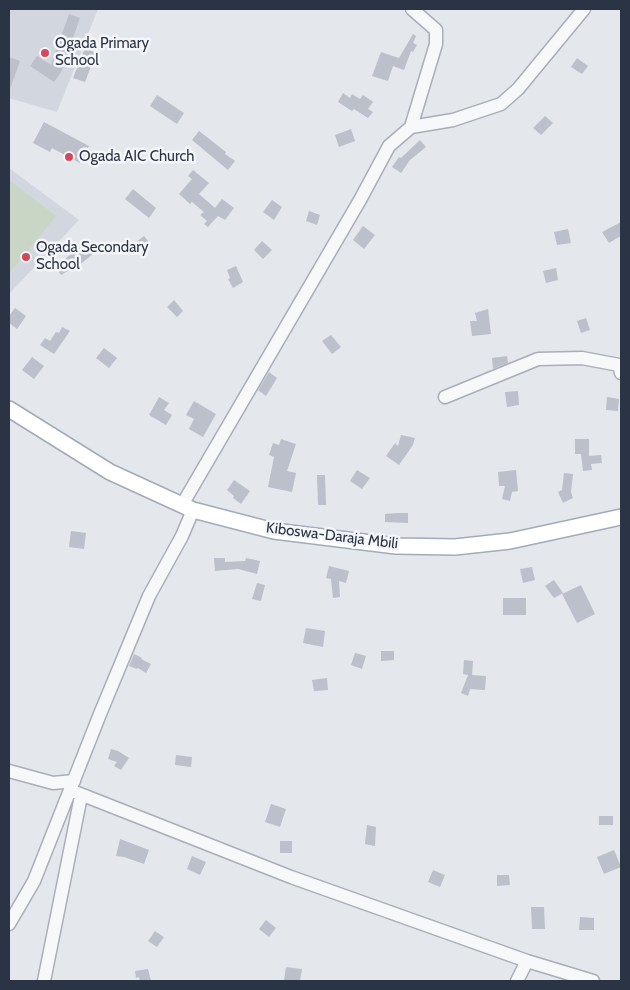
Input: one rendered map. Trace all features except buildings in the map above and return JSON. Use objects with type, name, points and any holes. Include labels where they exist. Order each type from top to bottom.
[{"type":"main road","name":"Kiboswa-Daraja Mbili","points":[[9,409],[110,472],[188,507],[274,531],[396,546],[455,547],[510,541],[621,517]]},
{"type":"street","points":[[411,127],[436,44],[436,30],[412,9]]},
{"type":"street","points":[[9,924],[34,881],[149,596],[182,536],[188,507],[389,146],[411,127],[453,120],[501,104],[518,89],[584,9]]},
{"type":"street","points":[[444,397],[538,359],[582,358],[619,365],[621,373]]},
{"type":"street","points":[[9,772],[53,783],[72,785],[291,877],[527,961],[593,981]]},
{"type":"street","points":[[44,981],[80,801]]},
{"type":"street","points":[[517,981],[527,961]]},
{"type":"shaded area","name":"Ogada Primary School","points":[[9,9],[98,9],[57,112],[9,98]]},
{"type":"shaded area","name":"Ogada Secondary School","points":[[9,168],[79,220],[9,294]]},
{"type":"green space","points":[[9,180],[56,216],[9,274]]},
{"type":"place","name":"Ogada Primary School","points":[[45,53]]},
{"type":"place","name":"Ogada AIC Church","points":[[69,157]]},
{"type":"place","name":"Ogada Secondary School","points":[[26,257]]}]
